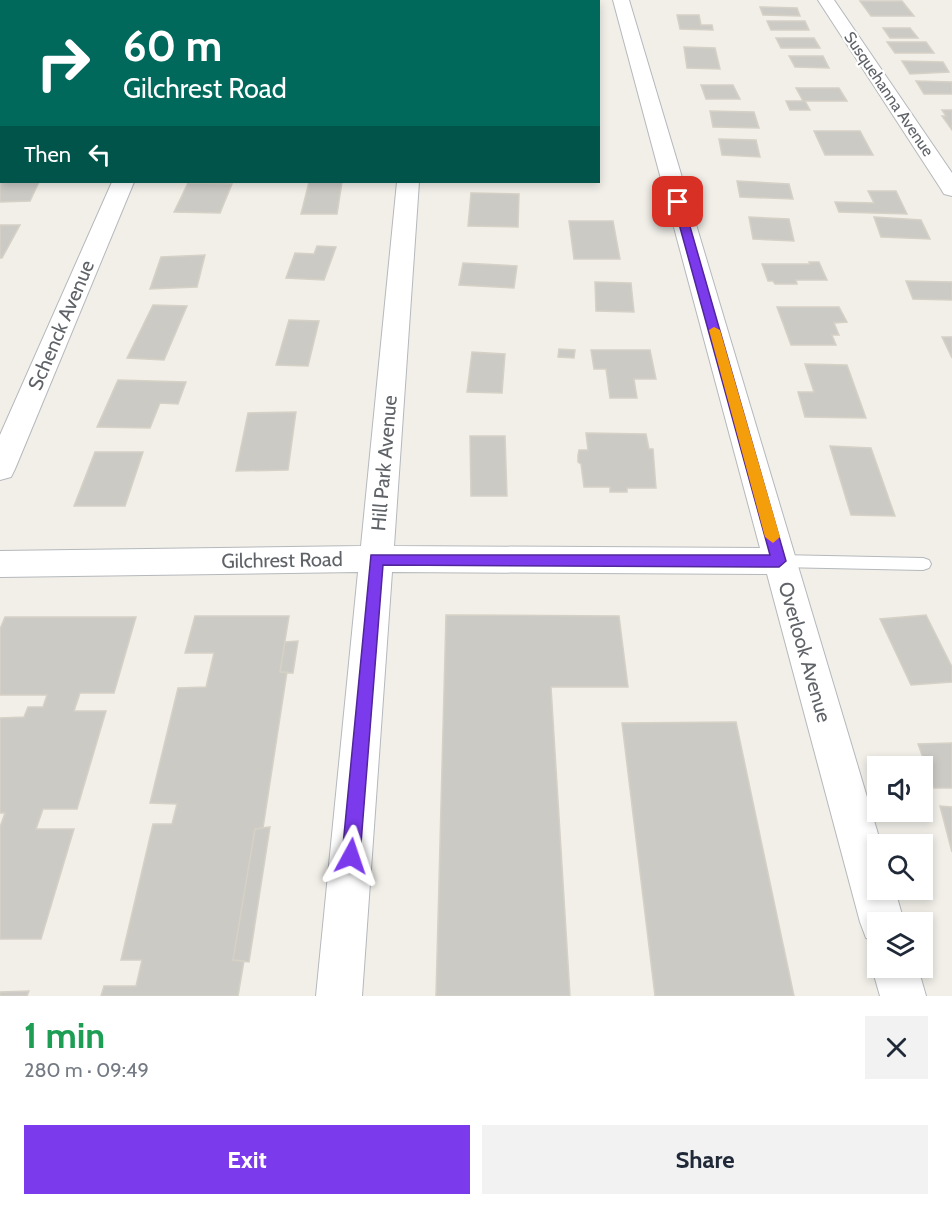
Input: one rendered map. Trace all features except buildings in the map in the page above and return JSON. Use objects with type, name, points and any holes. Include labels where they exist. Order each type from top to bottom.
[{"type":"street","name":"Overlook Avenue","points":[[621,0],[879,912]]},
{"type":"street","name":"Susquehanna Avenue","points":[[826,0],[952,189]]},
{"type":"street","name":"Schenck Avenue","points":[[0,469],[123,183]]},
{"type":"street","name":"Hill Park Avenue","points":[[339,996],[408,183]]},
{"type":"street","name":"Gilchrest Road","points":[[0,564],[376,559],[779,561]]},
{"type":"street","points":[[898,978],[903,996]]},
{"type":"lane","points":[[779,561],[923,564]]},
{"type":"slow traffic","points":[[714,330],[773,537]]},
{"type":"route","points":[[351,856],[376,559],[779,561],[678,202]]}]
